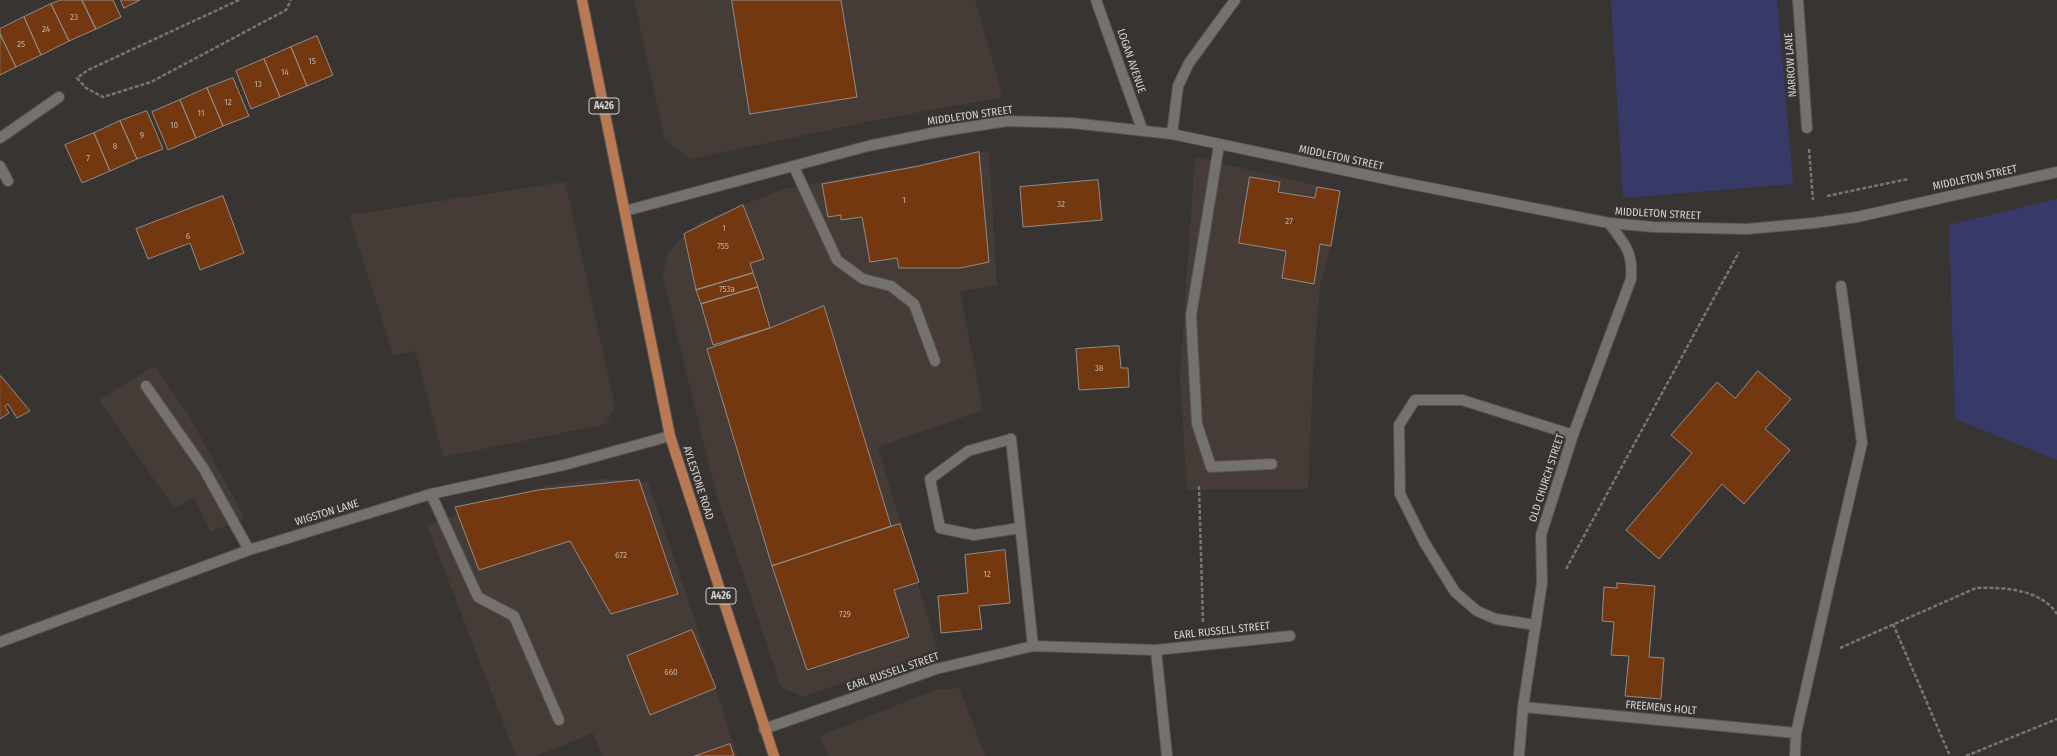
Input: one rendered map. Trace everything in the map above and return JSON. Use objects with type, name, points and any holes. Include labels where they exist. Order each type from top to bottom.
[{"type":"main road","name":"A426","points":[[582,0],[625,211]]},
{"type":"main road","name":"AYLESTONE ROAD","points":[[625,211],[670,436],[774,756]]},
{"type":"street","name":"LOGAN AVENUE","points":[[1096,0],[1142,129]]},
{"type":"street","points":[[1172,134],[1178,86],[1189,63],[1236,0]]},
{"type":"street","name":"NARROW LANE","points":[[1798,0],[1807,128]]},
{"type":"street","points":[[0,138],[59,97]]},
{"type":"street","name":"MIDDLETON STREET","points":[[625,211],[868,146],[936,132],[1007,121],[1072,122],[1142,129],[1172,134],[1219,145],[1609,223],[1747,229],[1814,223],[1857,217],[2057,172]]},
{"type":"street","points":[[1219,145],[1191,316],[1197,424],[1210,466],[1272,464]]},
{"type":"street","points":[[0,166],[8,181]]},
{"type":"street","points":[[794,167],[837,260],[863,279],[891,286],[914,304],[935,361]]},
{"type":"street","name":"OLD CHURCH STREET","points":[[1519,756],[1523,707],[1542,583],[1541,535],[1573,435],[1631,279],[1632,263],[1629,251],[1609,223]]},
{"type":"street","points":[[1795,756],[1796,733],[1862,442],[1841,286]]},
{"type":"street","points":[[146,386],[204,469],[249,550]]},
{"type":"street","points":[[1536,625],[1496,619],[1477,612],[1455,592],[1424,542],[1400,494],[1399,425],[1415,400],[1462,400],[1573,435]]},
{"type":"street","name":"WIGSTON LANE","points":[[0,642],[249,550],[431,494],[564,465],[670,436]]},
{"type":"street","points":[[1020,528],[974,535],[940,528],[930,479],[968,451],[1011,439],[1032,646]]},
{"type":"street","points":[[431,494],[478,597],[514,616],[558,720]]},
{"type":"street","name":"EARL RUSSELL STREET","points":[[764,729],[936,669],[1032,646],[1156,650],[1290,636]]},
{"type":"street","points":[[1156,650],[1167,756]]},
{"type":"street","name":"FREEMENS HOLT","points":[[1523,707],[1796,733]]},
{"type":"path","points":[[238,0],[88,70],[77,78],[86,88],[103,97],[151,82],[286,10],[291,0]]},
{"type":"path","points":[[1807,128],[1814,223]]},
{"type":"path","points":[[1542,583],[1564,573],[1742,246],[1747,229]]},
{"type":"path","points":[[1203,645],[1199,485],[1210,466]]},
{"type":"path","points":[[1812,660],[1976,588],[1998,587],[2020,591],[2039,600],[2057,614]]},
{"type":"path","points":[[1893,624],[1950,756]]},
{"type":"path","points":[[1966,756],[2057,719]]},
{"type":"shaded area","points":[[634,0],[975,0],[1003,97],[876,120],[691,159],[665,140]]},
{"type":"shaded area","points":[[1611,0],[1777,0],[1793,184],[1623,198]]},
{"type":"shaded area","points":[[989,151],[997,286],[960,291],[983,410],[878,447],[937,649],[803,697],[781,687],[717,496],[663,278],[667,255],[676,243],[700,222],[784,189]]},
{"type":"shaded area","points":[[1195,157],[1340,191],[1331,246],[1320,285],[1313,374],[1308,489],[1187,490],[1180,377]]},
{"type":"shaded area","points":[[565,182],[615,406],[606,424],[443,457],[416,351],[393,355],[349,215]]},
{"type":"shaded area","points":[[2057,199],[2057,460],[1955,419],[1949,225]]},
{"type":"shaded area","points":[[154,366],[188,414],[245,518],[211,532],[194,498],[174,508],[99,400]]},
{"type":"shaded area","points":[[604,479],[648,482],[687,596],[737,756],[602,756],[593,733],[537,756],[516,756],[427,525],[549,485]]},
{"type":"shaded area","points":[[959,688],[985,756],[828,756],[820,736],[935,690]]},
{"type":"building","points":[[61,0],[82,0],[96,29],[69,41],[51,4]]},
{"type":"building","points":[[82,0],[113,0],[121,17],[96,29]]},
{"type":"building","points":[[121,0],[140,0],[124,8]]},
{"type":"building","points":[[732,0],[841,0],[857,97],[750,114]]},
{"type":"building","points":[[51,4],[69,41],[41,55],[24,17]]},
{"type":"building","points":[[24,17],[41,55],[16,67],[0,34],[0,29]]},
{"type":"building","points":[[0,34],[16,67],[0,75]]},
{"type":"building","points":[[317,36],[333,75],[307,86],[291,47]]},
{"type":"building","points":[[291,47],[307,86],[280,97],[264,59]]},
{"type":"building","points":[[264,59],[280,97],[251,109],[236,71]]},
{"type":"building","points":[[233,78],[249,116],[223,126],[207,88]]},
{"type":"building","points":[[207,88],[223,126],[196,138],[180,100]]},
{"type":"building","points":[[180,100],[196,138],[168,150],[152,112]]},
{"type":"building","points":[[147,111],[163,149],[137,159],[120,121]]},
{"type":"building","points":[[120,121],[137,159],[110,171],[94,133]]},
{"type":"building","points":[[94,133],[110,171],[82,183],[65,145]]},
{"type":"building","points":[[979,152],[989,262],[960,268],[899,268],[897,258],[870,262],[862,217],[841,220],[841,215],[828,217],[822,184],[919,166]]},
{"type":"building","points":[[1250,177],[1280,182],[1278,192],[1315,198],[1317,187],[1340,191],[1331,246],[1320,244],[1314,284],[1282,278],[1286,251],[1239,243]]},
{"type":"building","points":[[1098,180],[1102,220],[1023,227],[1020,187]]},
{"type":"building","points":[[223,196],[244,253],[200,270],[190,243],[148,259],[136,229]]},
{"type":"building","points":[[743,205],[764,259],[750,263],[753,273],[696,290],[684,234]]},
{"type":"building","points":[[753,273],[758,287],[701,304],[696,290]]},
{"type":"building","points":[[758,287],[770,328],[713,345],[701,304]]},
{"type":"building","points":[[824,306],[891,526],[772,566],[707,349],[770,328]]},
{"type":"building","points":[[1119,346],[1121,368],[1128,368],[1129,387],[1079,390],[1076,349]]},
{"type":"building","points":[[1758,371],[1791,399],[1765,429],[1790,450],[1744,504],[1722,484],[1659,559],[1626,530],[1692,453],[1671,435],[1717,382],[1735,398]]},
{"type":"building","points":[[0,376],[30,411],[17,418],[8,404],[5,406],[9,413],[0,419]]},
{"type":"building","points":[[639,480],[678,594],[611,614],[570,541],[479,570],[455,507],[538,490]]},
{"type":"building","points":[[900,524],[919,582],[894,590],[909,637],[807,670],[772,566]]},
{"type":"building","points":[[1005,550],[1010,603],[979,606],[982,629],[941,633],[938,596],[968,593],[965,555]]},
{"type":"building","points":[[1617,583],[1655,586],[1649,657],[1664,658],[1661,699],[1625,696],[1629,656],[1611,655],[1614,622],[1602,621],[1604,587],[1617,588]]},
{"type":"building","points":[[692,630],[716,688],[650,715],[627,656]]},
{"type":"building","points":[[730,744],[734,756],[695,756]]}]
